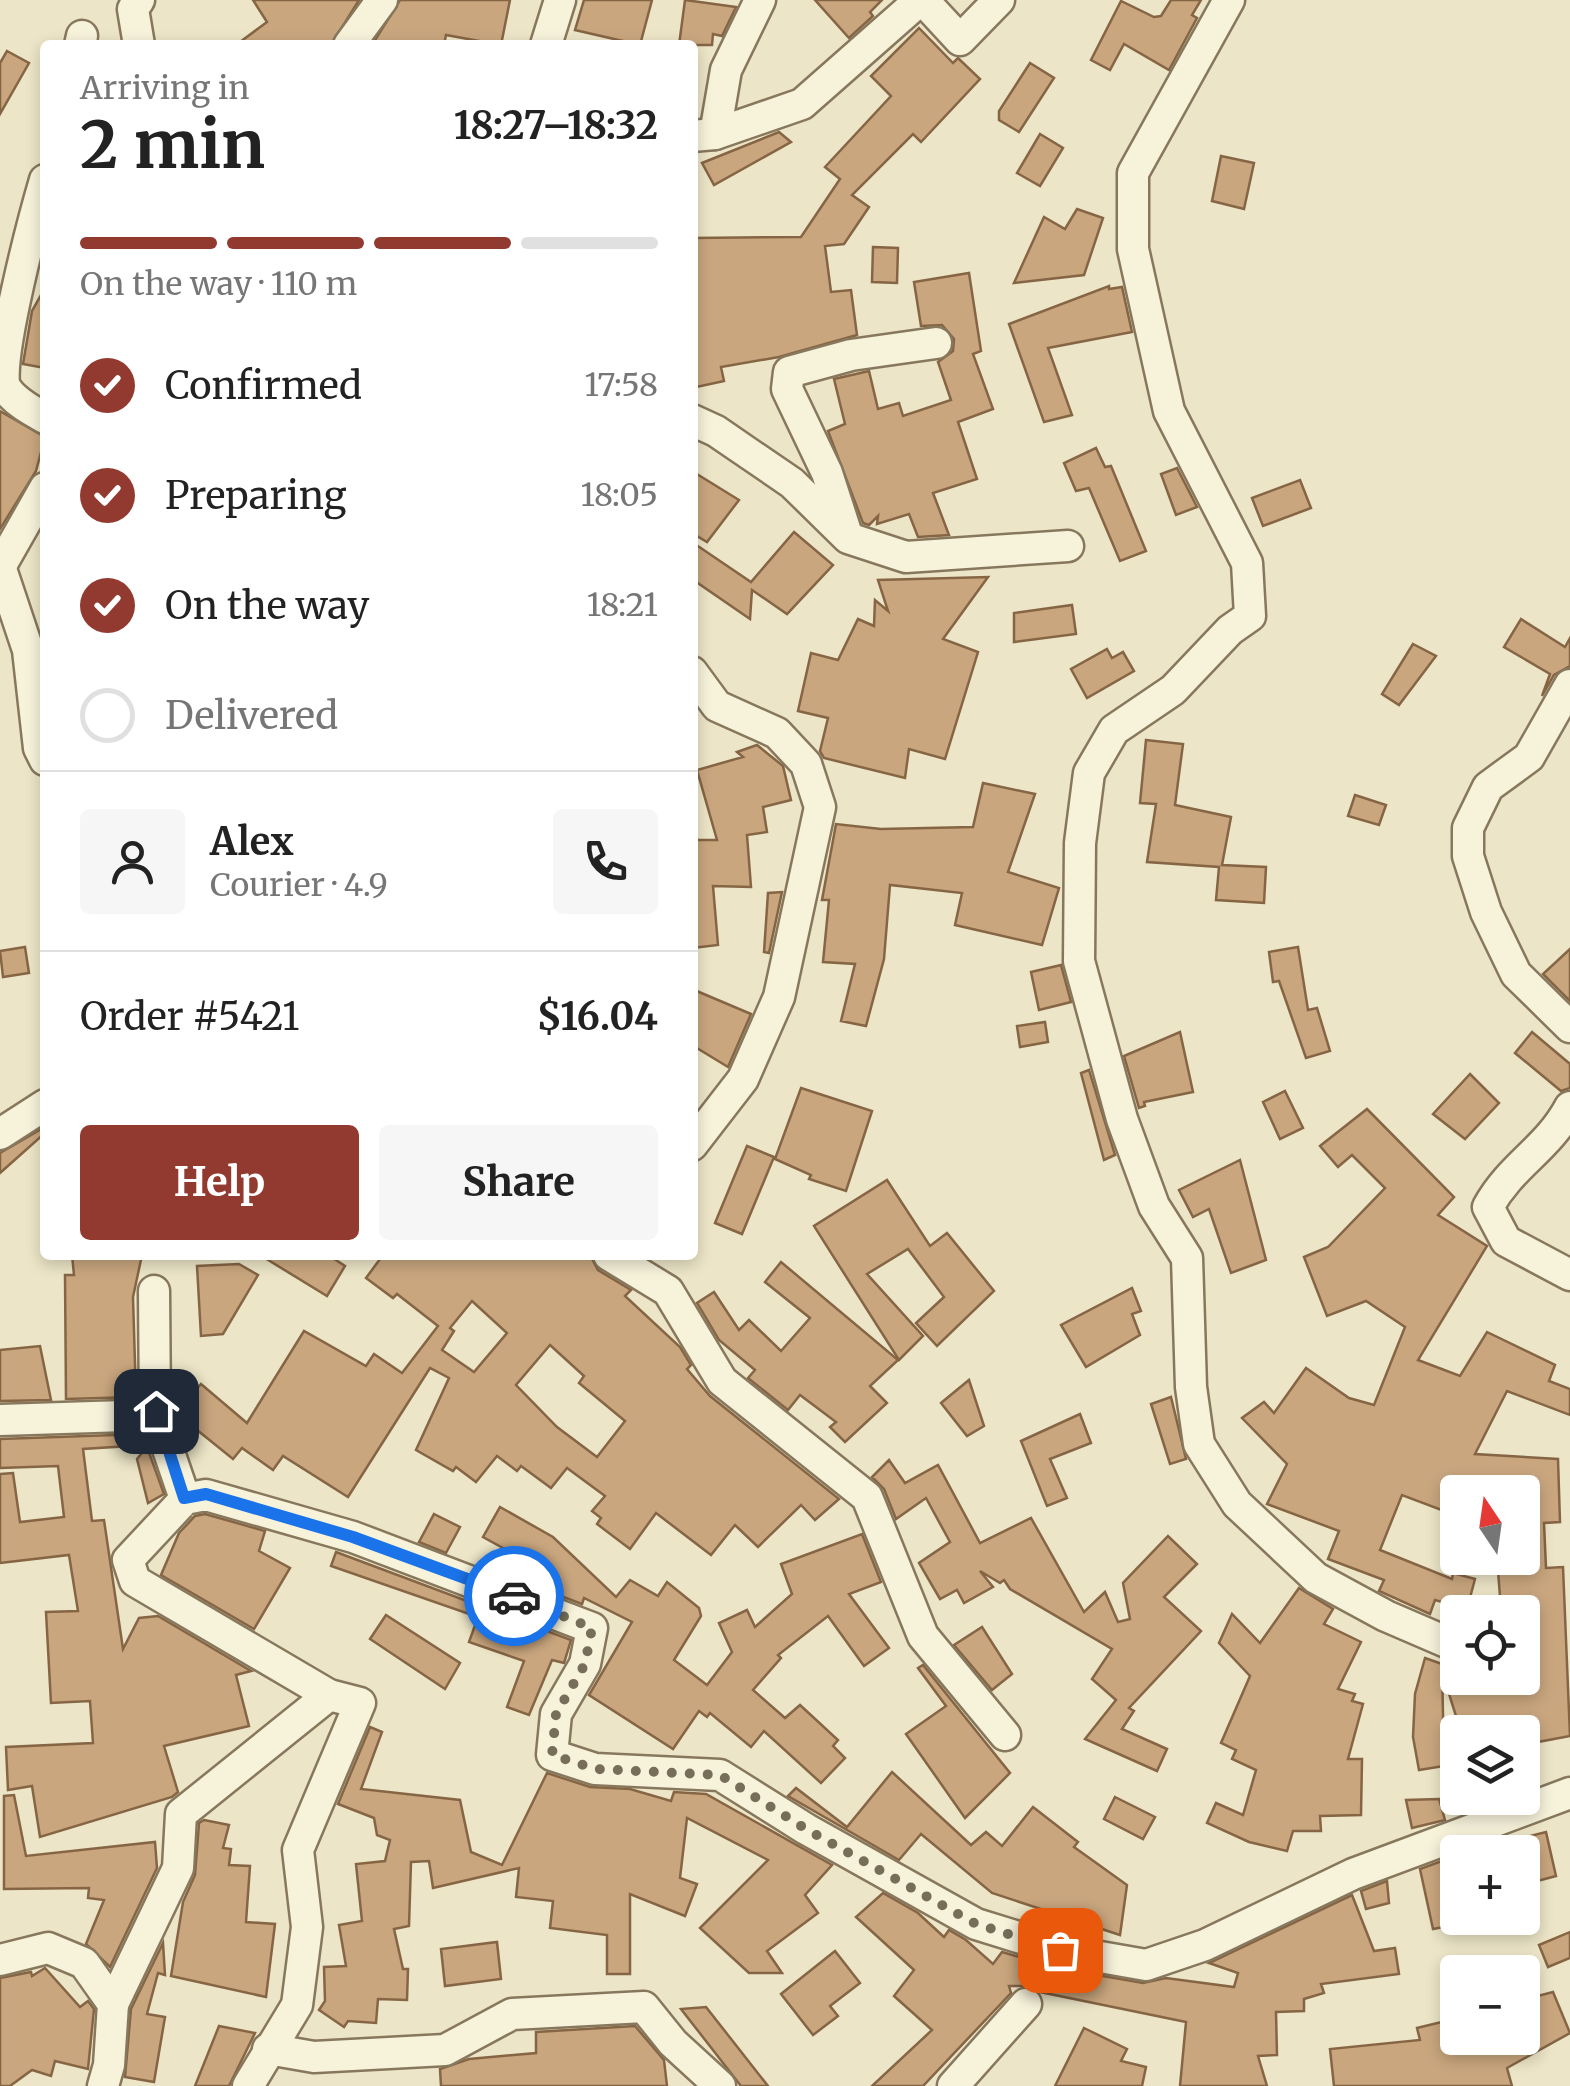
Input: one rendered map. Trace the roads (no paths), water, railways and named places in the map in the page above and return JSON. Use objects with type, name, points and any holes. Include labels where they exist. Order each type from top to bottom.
[{"type":"street","points":[[137,40],[133,9],[139,0]]},
{"type":"street","points":[[353,40],[382,0]]},
{"type":"street","points":[[548,40],[560,0]]},
{"type":"street","points":[[704,135],[726,70],[760,0]]},
{"type":"street","points":[[704,135],[802,104],[921,0],[960,40],[999,0]]},
{"type":"street","points":[[1229,0],[1133,173],[1133,248],[1169,411],[1247,563],[1250,616],[1230,630],[1173,690],[1114,730],[1089,773],[1080,843],[1079,961],[1122,1119],[1148,1189],[1187,1258],[1191,1387],[1199,1444],[1236,1504],[1316,1578],[1386,1616],[1440,1639]]},
{"type":"street","points":[[40,198],[6,317],[2,368],[10,393],[40,414]]},
{"type":"street","points":[[848,538],[827,473],[787,389],[789,372],[851,355],[936,343]]},
{"type":"street","points":[[698,424],[792,483],[848,538],[906,557],[1068,546]]},
{"type":"street","points":[[40,497],[0,566],[36,644],[40,750]]},
{"type":"street","points":[[1570,685],[1530,756],[1488,787],[1468,828],[1468,856],[1486,912],[1516,974],[1570,1027]]},
{"type":"street","points":[[698,1137],[743,1079],[780,996],[820,807],[806,764],[777,733],[704,711]]},
{"type":"street","points":[[1570,1107],[1555,1134],[1504,1178],[1488,1207],[1506,1241],[1570,1274]]},
{"type":"street","points":[[0,1134],[40,1108]]},
{"type":"street","points":[[617,1260],[668,1290],[722,1381],[867,1497],[923,1636],[1005,1735]]},
{"type":"street","points":[[154,1292],[156,1415],[184,1498]]},
{"type":"street","points":[[0,1420],[156,1415]]},
{"type":"street","points":[[248,2086],[297,2005],[308,1927],[298,1850],[360,1702],[329,1695],[135,1581],[128,1560],[184,1498],[206,1494],[353,1537],[592,1628],[585,1664],[556,1714],[552,1755],[596,1769],[720,1775],[806,1829],[976,1924],[1060,1950],[1146,1965],[1205,1945],[1352,1874],[1570,1793]]},
{"type":"street","points":[[102,2086],[109,2065],[113,2004],[178,1868],[181,1814],[329,1695]]},
{"type":"street","points":[[0,1960],[48,1948],[84,1963],[113,2004]]},
{"type":"street","points":[[953,2086],[1026,2004]]},
{"type":"street","points":[[268,2049],[314,2057],[445,2050],[512,2014],[644,2007],[673,2043],[720,2086]]}]
